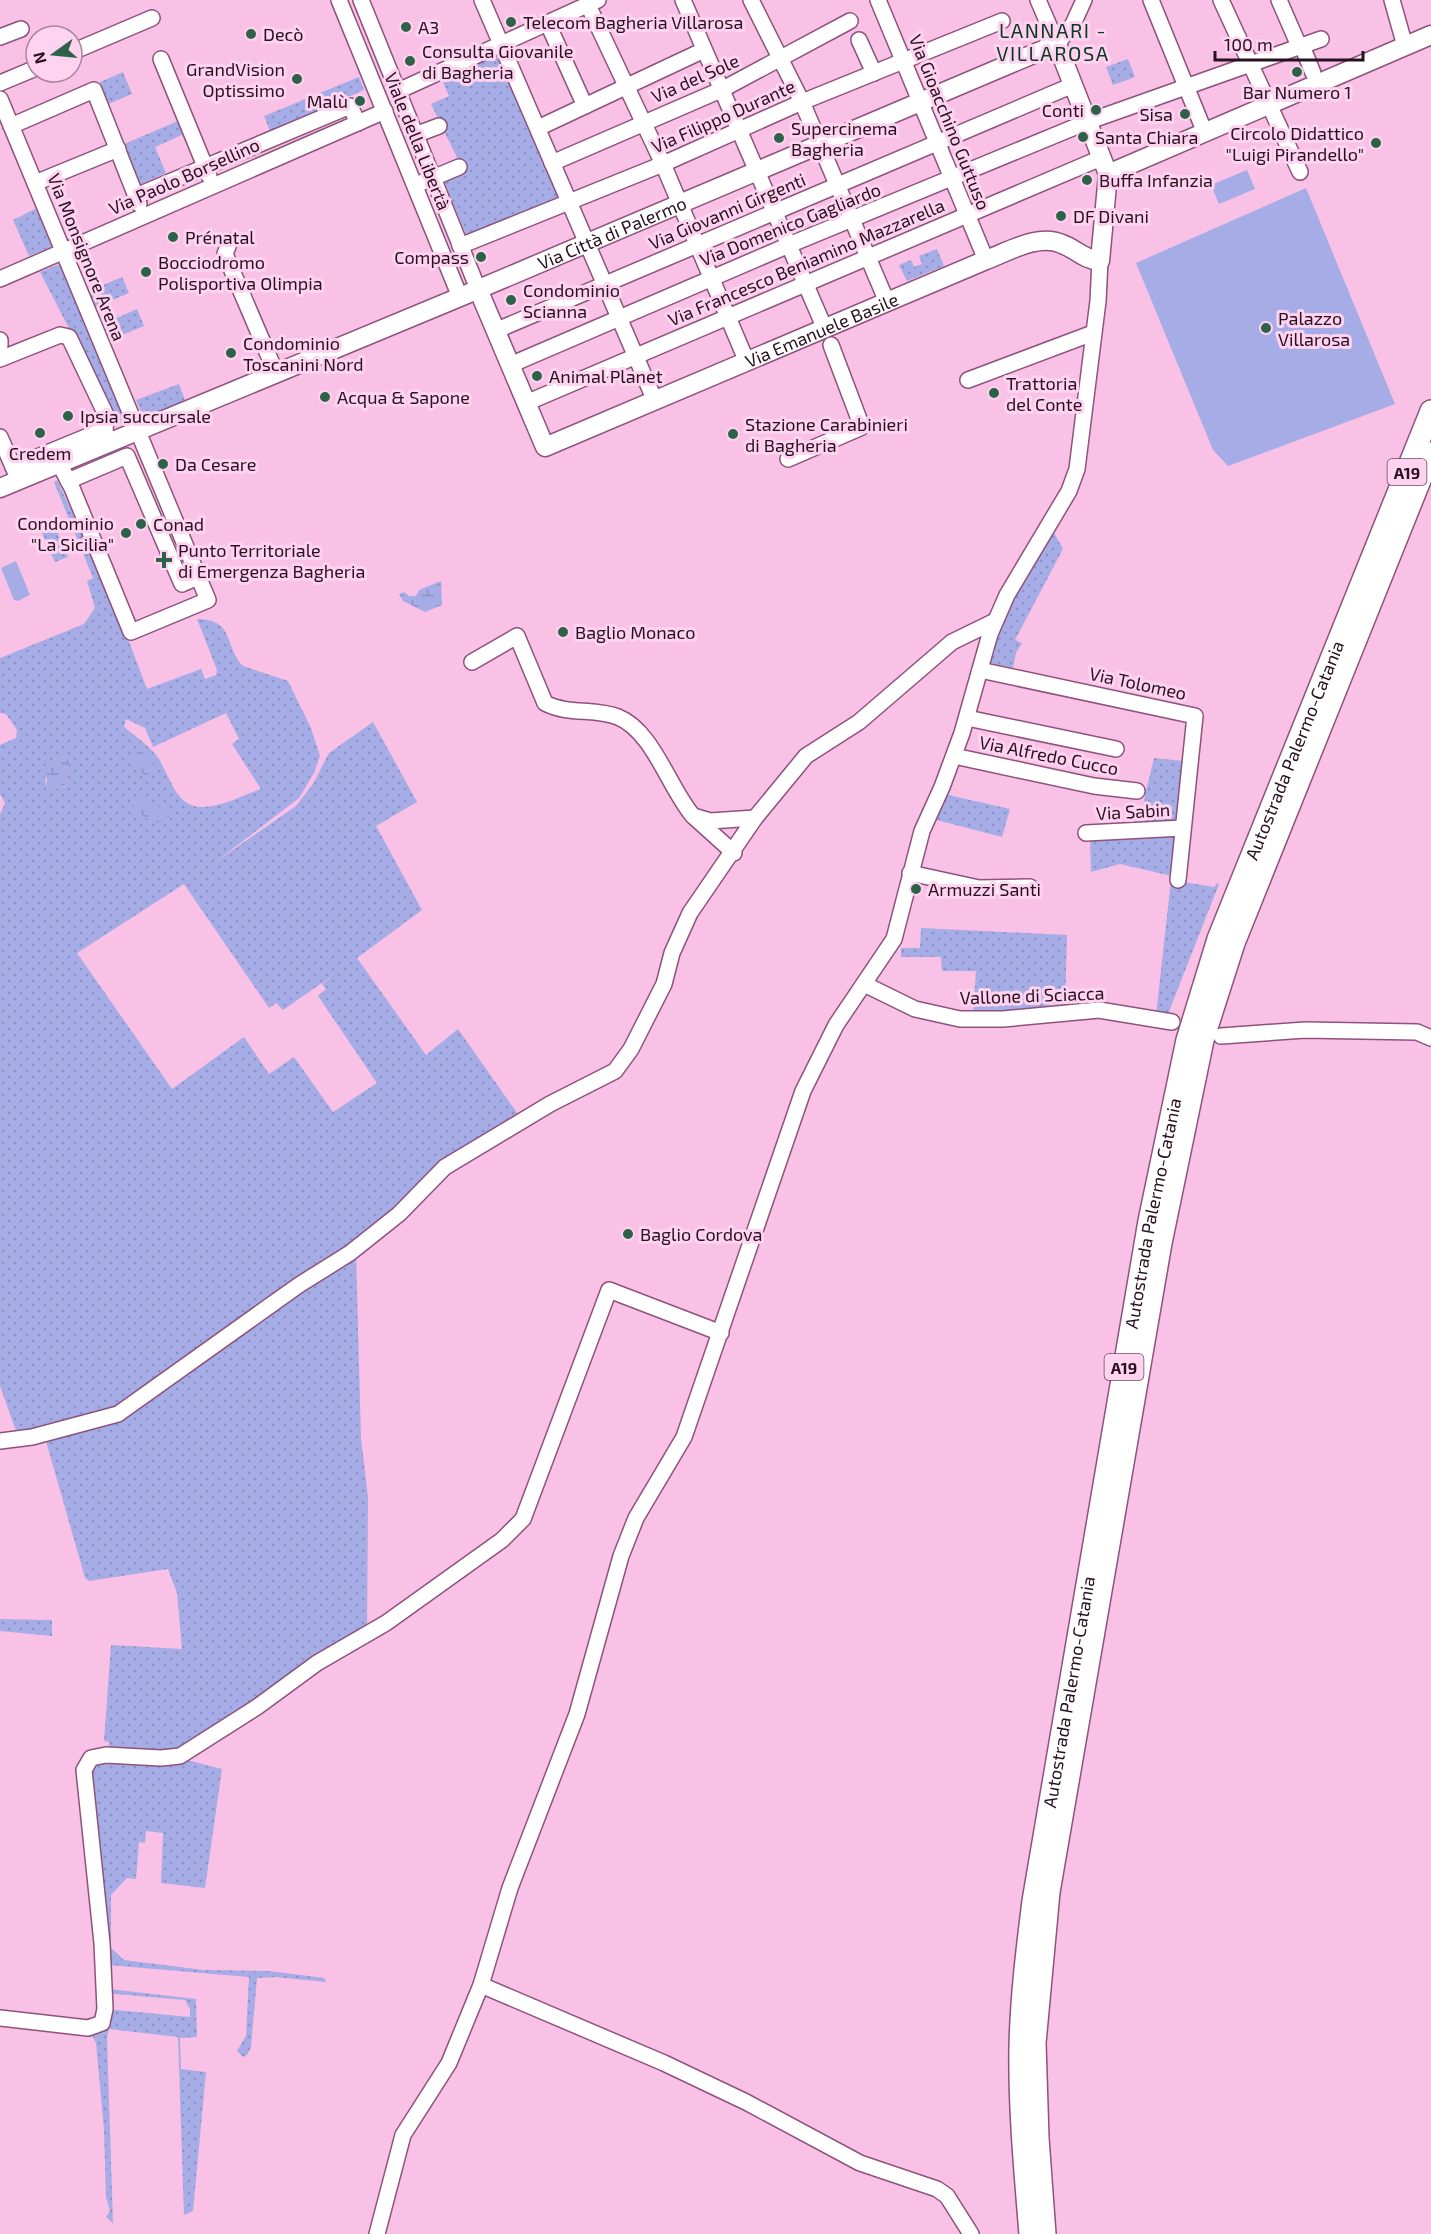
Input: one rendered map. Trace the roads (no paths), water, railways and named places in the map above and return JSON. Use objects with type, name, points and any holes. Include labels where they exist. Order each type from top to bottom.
[{"type":"highway","name":"Autostrada Palermo-Catania","points":[[1030,2234],[1020,2048],[1024,1979],[1033,1901],[1149,1221],[1186,1040],[1218,939],[1431,411]]},
{"type":"highway","name":"Autostrada Palermo-Catania","points":[[1045,2234],[1038,2138],[1035,2043],[1049,1892],[1161,1243],[1203,1040],[1234,943],[1431,453]]},
{"type":"main road","points":[[1105,166],[1205,133],[1431,35]]},
{"type":"main road","points":[[1057,44],[1105,166],[1100,261]]},
{"type":"main road","name":"Via Città di Palermo","points":[[0,488],[16,473],[59,464],[107,437],[137,430],[460,297],[1057,44]]},
{"type":"main road","name":"Via Emanuele Basile","points":[[526,403],[545,447],[747,362],[828,337],[887,302],[986,260],[1046,240],[1064,244],[1084,258],[1100,261]]},
{"type":"main road","points":[[478,289],[526,403]]},
{"type":"street","name":"Viale della Libertà","points":[[339,0],[460,297]]},
{"type":"street","name":"Viale della Libertà","points":[[360,0],[478,289]]},
{"type":"street","points":[[482,0],[655,401]]},
{"type":"street","points":[[682,0],[723,89],[806,284],[862,427],[788,459]]},
{"type":"street","points":[[751,0],[782,57],[887,302]]},
{"type":"street","name":"Via Gioacchino Guttuso","points":[[878,0],[986,260]]},
{"type":"street","points":[[1038,0],[1057,44],[1073,24],[1084,0]]},
{"type":"street","points":[[1151,0],[1205,133]]},
{"type":"street","points":[[1221,0],[1300,172]]},
{"type":"street","points":[[1279,0],[1313,73]]},
{"type":"street","points":[[1392,0],[1405,46]]},
{"type":"street","points":[[398,91],[593,2],[747,362]]},
{"type":"street","points":[[84,47],[152,18]]},
{"type":"street","name":"Via del Sole","points":[[552,163],[723,89],[850,21]]},
{"type":"street","name":"Via Filippo Durante","points":[[460,246],[663,164],[802,102],[1002,21]]},
{"type":"street","points":[[548,24],[585,106]]},
{"type":"street","points":[[0,37],[21,29]]},
{"type":"street","name":"Via Domenico Gagliardo","points":[[510,364],[710,278],[1088,122],[1321,39]]},
{"type":"street","points":[[859,40],[874,73]]},
{"type":"street","points":[[538,128],[704,50]]},
{"type":"street","points":[[161,59],[213,184]]},
{"type":"street","points":[[367,68],[385,60]]},
{"type":"street","points":[[0,83],[24,73]]},
{"type":"street","name":"Via Giovanni Girgenti","points":[[495,331],[1073,85]]},
{"type":"street","points":[[11,126],[94,90],[144,215]]},
{"type":"street","name":"Via Monsignore Arena","points":[[0,99],[208,600],[131,632],[68,481]]},
{"type":"street","points":[[136,196],[351,106],[358,123]]},
{"type":"street","name":"Via Paolo Borsellino","points":[[0,279],[213,184],[385,111]]},
{"type":"street","points":[[415,135],[439,126]]},
{"type":"street","points":[[35,183],[118,149]]},
{"type":"street","name":"Via Francesco Beniamino Mazzarella","points":[[526,403],[967,215],[1105,166]]},
{"type":"street","points":[[415,186],[459,167]]},
{"type":"street","points":[[230,241],[225,254],[276,373]]},
{"type":"street","points":[[377,2234],[403,2134],[449,2062],[481,1985],[510,1888],[577,1714],[621,1556],[636,1518],[652,1495],[684,1437],[803,1091],[836,1025],[894,939],[922,831],[954,756],[995,621],[1007,595],[1069,491],[1077,469],[1100,261]]},
{"type":"street","points":[[968,380],[1093,333]]},
{"type":"street","points":[[0,359],[60,335],[69,337],[106,415],[107,437]]},
{"type":"street","points":[[0,340],[0,346]]},
{"type":"street","points":[[0,437],[16,473],[98,432],[107,437]]},
{"type":"street","points":[[59,464],[68,481],[127,456],[182,584],[198,577]]},
{"type":"street","points":[[139,484],[156,477]]},
{"type":"street","points":[[170,556],[187,549]]},
{"type":"street","points":[[0,1441],[32,1437],[101,1420],[125,1410],[299,1285],[350,1253],[399,1214],[445,1167],[550,1104],[615,1071],[631,1050],[664,984],[672,953],[690,914],[734,853],[755,818],[807,756],[859,722],[952,642],[995,621]]},
{"type":"street","points":[[472,662],[518,636],[545,702],[555,708],[603,713],[620,718],[633,728],[650,747],[681,803],[715,839],[734,853]]},
{"type":"street","name":"Via Tolomeo","points":[[981,670],[1195,716],[1178,880]]},
{"type":"street","points":[[967,718],[1116,748]]},
{"type":"street","name":"Via Alfredo Cucco","points":[[954,756],[1137,792]]},
{"type":"street","points":[[693,816],[717,821],[755,818]]},
{"type":"street","points":[[715,839],[711,830],[712,824],[717,821]]},
{"type":"street","name":"Via Sabin","points":[[1086,833],[1183,828]]},
{"type":"street","points":[[910,873],[979,888],[1030,887]]},
{"type":"street","name":"Vallone di Sciacca","points":[[864,984],[915,1009],[960,1019],[1003,1019],[1099,1010],[1172,1022]]},
{"type":"street","points":[[1221,1036],[1305,1030],[1417,1032],[1431,1038]]},
{"type":"street","points":[[0,2018],[88,2028],[102,2023],[105,2009],[102,1943],[84,1770],[91,1758],[106,1755],[161,1758],[180,1756],[257,1707],[317,1663],[386,1623],[502,1540],[523,1519],[609,1290],[721,1333]]},
{"type":"street","points":[[481,1985],[664,2063],[746,2102],[860,2163],[937,2189],[947,2196],[971,2234]]},
{"type":"place","name":"Telecom Bagheria Villarosa","points":[[511,22]]},
{"type":"place","name":"A3","points":[[406,27]]},
{"type":"place","name":"Decò","points":[[251,34]]},
{"type":"place","name":"Consulta Giovanile di Bagheria","points":[[410,61]]},
{"type":"place","name":"Bar Numero 1","points":[[1297,72]]},
{"type":"place","name":"GrandVision Optissimo","points":[[297,79]]},
{"type":"place","name":"Malù","points":[[360,101]]},
{"type":"place","name":"Conti","points":[[1096,110]]},
{"type":"place","name":"Sisa","points":[[1185,114]]},
{"type":"place","name":"Santa Chiara","points":[[1083,137]]},
{"type":"place","name":"Supercinema Bagheria","points":[[779,138]]},
{"type":"place","name":"Circolo Didattico \"Luigi Pirandello\"","points":[[1376,143]]},
{"type":"place","name":"Buffa Infanzia","points":[[1087,180]]},
{"type":"place","name":"DF Divani","points":[[1061,216]]},
{"type":"place","name":"Prénatal","points":[[173,237]]},
{"type":"place","name":"Compass","points":[[481,257]]},
{"type":"place","name":"Bocciodromo Polisportiva Olimpia","points":[[146,272]]},
{"type":"place","name":"Condominio Scianna","points":[[511,300]]},
{"type":"place","name":"Palazzo Villarosa","points":[[1266,328]]},
{"type":"place","name":"Condominio Toscanini Nord","points":[[231,353]]},
{"type":"place","name":"Animal Planet","points":[[537,376]]},
{"type":"place","name":"Trattoria del Conte","points":[[994,393]]},
{"type":"place","name":"Acqua & Sapone","points":[[325,397]]},
{"type":"place","name":"Ipsia succursale","points":[[68,416]]},
{"type":"place","name":"Credem","points":[[40,433]]},
{"type":"place","name":"Stazione Carabinieri di Bagheria","points":[[733,434]]},
{"type":"place","name":"Da Cesare","points":[[163,464]]},
{"type":"place","name":"Conad","points":[[141,524]]},
{"type":"place","name":"Condominio \"La Sicilia\"","points":[[126,533]]},
{"type":"place","name":"Punto Territoriale di Emergenza Bagheria","points":[[164,560]]},
{"type":"place","name":"Baglio Monaco","points":[[563,632]]},
{"type":"place","name":"Armuzzi Santi","points":[[916,889]]},
{"type":"place","name":"Baglio Cordova","points":[[628,1234]]},
{"type":"district","name":"LANNARI - VILLAROSA","points":[[1053,42]]}]
